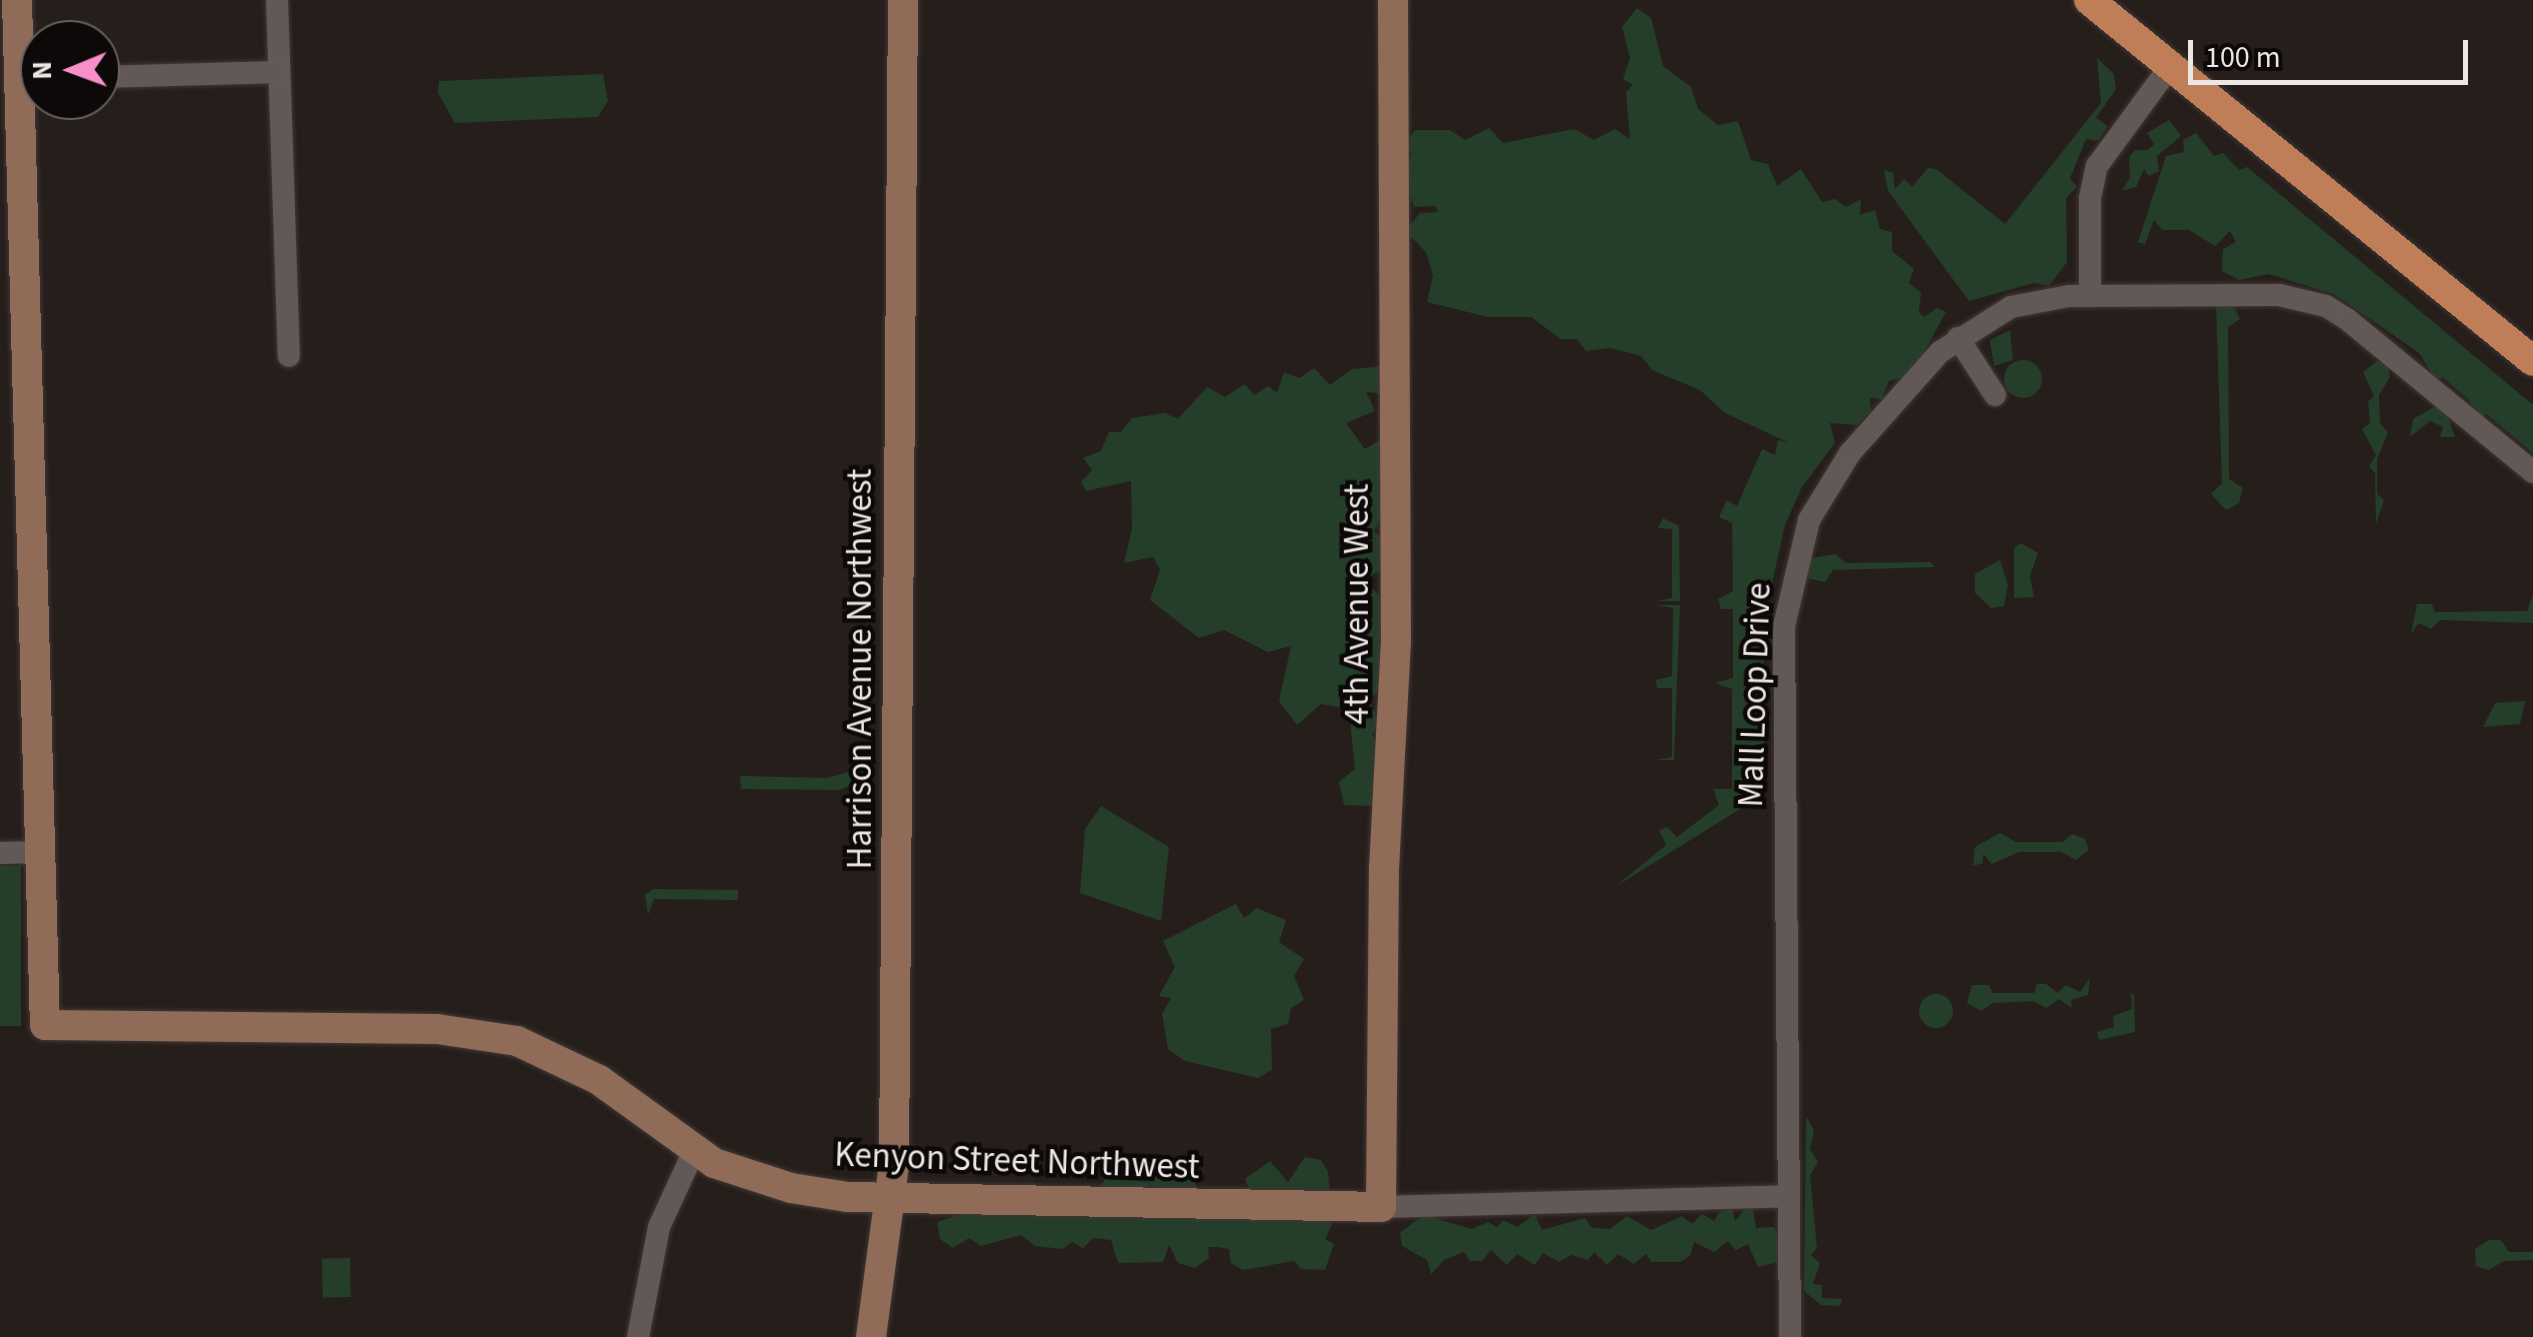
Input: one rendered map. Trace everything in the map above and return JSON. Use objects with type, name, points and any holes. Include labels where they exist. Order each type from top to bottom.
[{"type":"main road","points":[[2090,0],[2533,361]]},
{"type":"street","points":[[18,0],[20,90]]},
{"type":"street","points":[[277,0],[289,356]]},
{"type":"street","name":"Harrison Avenue Northwest","points":[[871,1337],[889,1200],[902,0]]},
{"type":"street","name":"4th Avenue West","points":[[1381,1207],[1384,869],[1396,642],[1393,0]]},
{"type":"street","points":[[2090,296],[2090,198],[2097,166],[2171,66]]},
{"type":"street","points":[[120,76],[279,72]]},
{"type":"street","points":[[0,853],[40,852],[21,120]]},
{"type":"street","name":"Mall Loop Drive","points":[[1790,1337],[1789,589],[1825,488],[1958,338],[2011,307],[2090,296],[2278,295],[2326,306],[2533,472]]},
{"type":"street","points":[[1958,338],[1996,395]]},
{"type":"street","name":"Kenyon Street Northwest","points":[[40,852],[46,1025],[475,1032],[516,1041],[583,1071],[694,1152],[791,1188],[889,1200],[1381,1207],[1788,1196]]},
{"type":"street","points":[[638,1337],[659,1227],[694,1152]]},
{"type":"green space","points":[[1637,8],[1651,18],[1663,66],[1691,87],[1698,109],[1718,125],[1738,121],[1751,160],[1768,164],[1777,186],[1801,169],[1822,202],[1835,199],[1846,207],[1861,199],[1860,215],[1875,210],[1880,229],[1892,232],[1892,251],[1914,269],[1909,283],[1921,293],[1919,312],[1924,317],[1937,308],[1946,312],[1923,354],[1904,377],[1889,381],[1882,399],[1870,398],[1871,411],[1857,425],[1830,423],[1835,443],[1802,487],[1785,525],[1764,619],[1764,794],[1615,887],[1666,845],[1659,830],[1667,827],[1677,837],[1719,805],[1713,789],[1732,789],[1732,689],[1715,683],[1733,678],[1733,609],[1721,609],[1718,599],[1733,591],[1732,523],[1719,517],[1727,500],[1737,506],[1762,449],[1775,455],[1778,440],[1789,443],[1725,413],[1700,390],[1652,370],[1641,356],[1611,348],[1586,351],[1577,339],[1561,339],[1531,317],[1488,317],[1427,302],[1433,275],[1426,252],[1405,231],[1420,213],[1438,212],[1435,206],[1414,207],[1402,171],[1412,154],[1404,147],[1415,130],[1450,130],[1465,140],[1489,128],[1503,143],[1574,129],[1594,140],[1615,129],[1630,139],[1626,92],[1633,85],[1623,79],[1630,58],[1622,27]]},
{"type":"green space","points":[[2097,58],[2114,74],[2116,89],[2096,118],[2108,126],[2098,141],[2086,139],[2070,178],[2077,187],[2066,198],[2067,262],[2049,286],[2034,283],[1969,301],[1888,191],[1884,171],[1893,172],[1895,189],[1904,179],[1912,187],[1928,168],[1936,169],[2005,224],[2101,103]]},
{"type":"green space","points":[[603,74],[608,101],[598,117],[455,123],[438,93],[439,81]]},
{"type":"green space","points":[[2169,120],[2181,136],[2157,156],[2159,171],[2149,176],[2144,169],[2136,187],[2122,191],[2130,177],[2129,157],[2135,150],[2148,150],[2154,144],[2147,133]]},
{"type":"green space","points":[[2196,133],[2214,156],[2223,153],[2239,170],[2247,167],[2533,405],[2533,453],[2486,414],[2480,419],[2469,400],[2442,377],[2436,380],[2419,353],[2334,294],[2268,274],[2239,280],[2222,271],[2223,249],[2236,242],[2230,231],[2215,246],[2189,230],[2162,230],[2154,220],[2145,244],[2138,242],[2166,156],[2184,152],[2183,140]]},
{"type":"green space","points":[[2233,304],[2240,319],[2228,327],[2229,479],[2243,488],[2239,503],[2226,510],[2211,494],[2222,483],[2216,306]]},
{"type":"green space","points":[[2010,330],[2013,360],[1994,366],[1990,340]]},
{"type":"green space","points":[[2023,360],[2036,366],[2042,379],[2036,392],[2023,398],[2010,392],[2004,379],[2010,366]]},
{"type":"green space","points":[[2377,361],[2388,365],[2390,377],[2379,395],[2380,423],[2388,432],[2377,459],[2377,494],[2384,500],[2376,524],[2375,473],[2369,466],[2376,455],[2362,429],[2370,423],[2368,401],[2374,396],[2363,372]]},
{"type":"green space","points":[[1386,366],[1387,394],[1366,392],[1375,411],[1346,423],[1365,449],[1380,440],[1391,470],[1379,487],[1387,504],[1374,532],[1390,542],[1387,565],[1365,580],[1389,607],[1389,635],[1380,645],[1387,684],[1369,700],[1379,720],[1372,735],[1387,758],[1373,806],[1344,805],[1339,782],[1355,769],[1349,709],[1321,704],[1297,725],[1279,701],[1291,646],[1268,652],[1224,630],[1199,638],[1150,600],[1160,570],[1153,557],[1124,563],[1132,528],[1131,481],[1086,491],[1081,482],[1092,470],[1083,458],[1101,451],[1109,432],[1121,432],[1132,418],[1165,413],[1178,419],[1207,387],[1225,397],[1245,384],[1254,395],[1268,386],[1277,393],[1284,372],[1300,378],[1314,368],[1330,385],[1352,369]]},
{"type":"green space","points":[[2434,407],[2447,413],[2455,437],[2440,437],[2443,427],[2430,421],[2410,437],[2413,419]]},
{"type":"green space","points":[[1663,518],[1679,526],[1680,601],[1657,601],[1672,598],[1672,529],[1658,528]]},
{"type":"green space","points":[[2021,543],[2038,553],[2030,576],[2034,597],[2014,598],[2014,548]]},
{"type":"green space","points":[[1836,554],[1845,563],[1930,562],[1935,567],[1833,570],[1825,582],[1806,578],[1811,558]]},
{"type":"green space","points":[[2000,560],[2008,585],[2004,606],[1991,608],[1975,593],[1975,574]]},
{"type":"green space","points":[[2533,595],[2533,623],[2440,620],[2431,629],[2418,623],[2411,635],[2417,604],[2432,604],[2435,612],[2527,611]]},
{"type":"green space","points":[[1656,605],[1680,605],[1674,760],[1656,760],[1672,757],[1672,688],[1657,688],[1656,680],[1672,676],[1673,608]]},
{"type":"green space","points":[[2525,701],[2520,724],[2483,727],[2495,703]]},
{"type":"green space","points":[[865,767],[864,780],[840,790],[741,789],[740,776],[827,778]]},
{"type":"green space","points":[[1101,806],[1169,847],[1161,921],[1080,893],[1085,829]]},
{"type":"green space","points":[[2000,833],[2016,842],[2063,842],[2072,834],[2085,839],[2089,850],[2076,860],[2061,852],[2019,852],[1992,864],[1983,854],[1983,863],[1973,866],[1975,847]]},
{"type":"green space","points":[[0,866],[21,866],[21,1026],[0,1026]]},
{"type":"green space","points":[[653,889],[738,890],[738,900],[654,899],[648,915],[645,895]]},
{"type":"green space","points":[[1236,904],[1244,918],[1257,908],[1286,920],[1279,942],[1304,959],[1294,976],[1304,1000],[1291,1008],[1288,1024],[1271,1029],[1272,1070],[1258,1078],[1185,1061],[1168,1049],[1162,1014],[1171,998],[1159,996],[1175,967],[1163,941]]},
{"type":"green space","points":[[2090,978],[2088,995],[2071,1000],[2072,1008],[2059,999],[2046,1008],[2033,1001],[1993,1003],[1981,1011],[1967,1003],[1972,985],[1989,985],[1993,993],[2034,993],[2037,984],[2046,984],[2058,993],[2066,985],[2080,992]]},
{"type":"green space","points":[[1936,994],[1948,999],[1953,1011],[1948,1023],[1936,1028],[1924,1023],[1919,1011],[1924,999]]},
{"type":"green space","points":[[2131,994],[2135,1032],[2099,1040],[2097,1032],[2114,1027],[2113,1016],[2132,1009]]},
{"type":"green space","points":[[1806,1116],[1814,1130],[1810,1149],[1818,1162],[1810,1175],[1817,1248],[1811,1255],[1820,1263],[1813,1284],[1822,1285],[1822,1298],[1842,1299],[1840,1306],[1821,1305],[1804,1291]]},
{"type":"green space","points":[[1305,1157],[1321,1160],[1328,1172],[1330,1197],[1318,1211],[1332,1224],[1325,1239],[1334,1244],[1325,1270],[1301,1269],[1294,1261],[1243,1270],[1231,1263],[1229,1249],[1217,1247],[1208,1247],[1209,1258],[1195,1268],[1178,1263],[1169,1245],[1163,1262],[1118,1263],[1111,1240],[1093,1238],[1083,1248],[1072,1242],[1063,1249],[1035,1246],[1021,1235],[981,1246],[969,1238],[953,1248],[940,1239],[937,1222],[971,1211],[1113,1216],[1165,1196],[1151,1185],[1147,1194],[1111,1198],[1100,1186],[1119,1162],[1135,1163],[1150,1173],[1178,1158],[1192,1166],[1201,1214],[1251,1194],[1245,1179],[1270,1161],[1288,1182]]},
{"type":"green space","points":[[1746,1208],[1753,1210],[1756,1228],[1774,1227],[1782,1249],[1778,1262],[1758,1267],[1748,1244],[1736,1250],[1727,1241],[1714,1252],[1694,1242],[1690,1256],[1680,1262],[1651,1262],[1646,1254],[1634,1264],[1618,1254],[1607,1265],[1594,1252],[1588,1260],[1571,1255],[1559,1262],[1543,1253],[1535,1265],[1517,1254],[1507,1265],[1491,1250],[1482,1261],[1470,1261],[1464,1252],[1444,1260],[1431,1274],[1427,1260],[1402,1246],[1400,1233],[1423,1215],[1472,1229],[1488,1222],[1497,1227],[1503,1220],[1517,1227],[1535,1214],[1542,1230],[1585,1218],[1592,1228],[1610,1229],[1627,1216],[1651,1230],[1682,1216],[1692,1224],[1702,1214],[1714,1221],[1719,1212],[1732,1209],[1735,1221]]},
{"type":"green space","points":[[2489,1240],[2501,1240],[2509,1252],[2533,1252],[2533,1260],[2504,1261],[2488,1270],[2476,1266],[2475,1249]]},
{"type":"green space","points":[[322,1258],[350,1258],[351,1297],[323,1297]]}]
